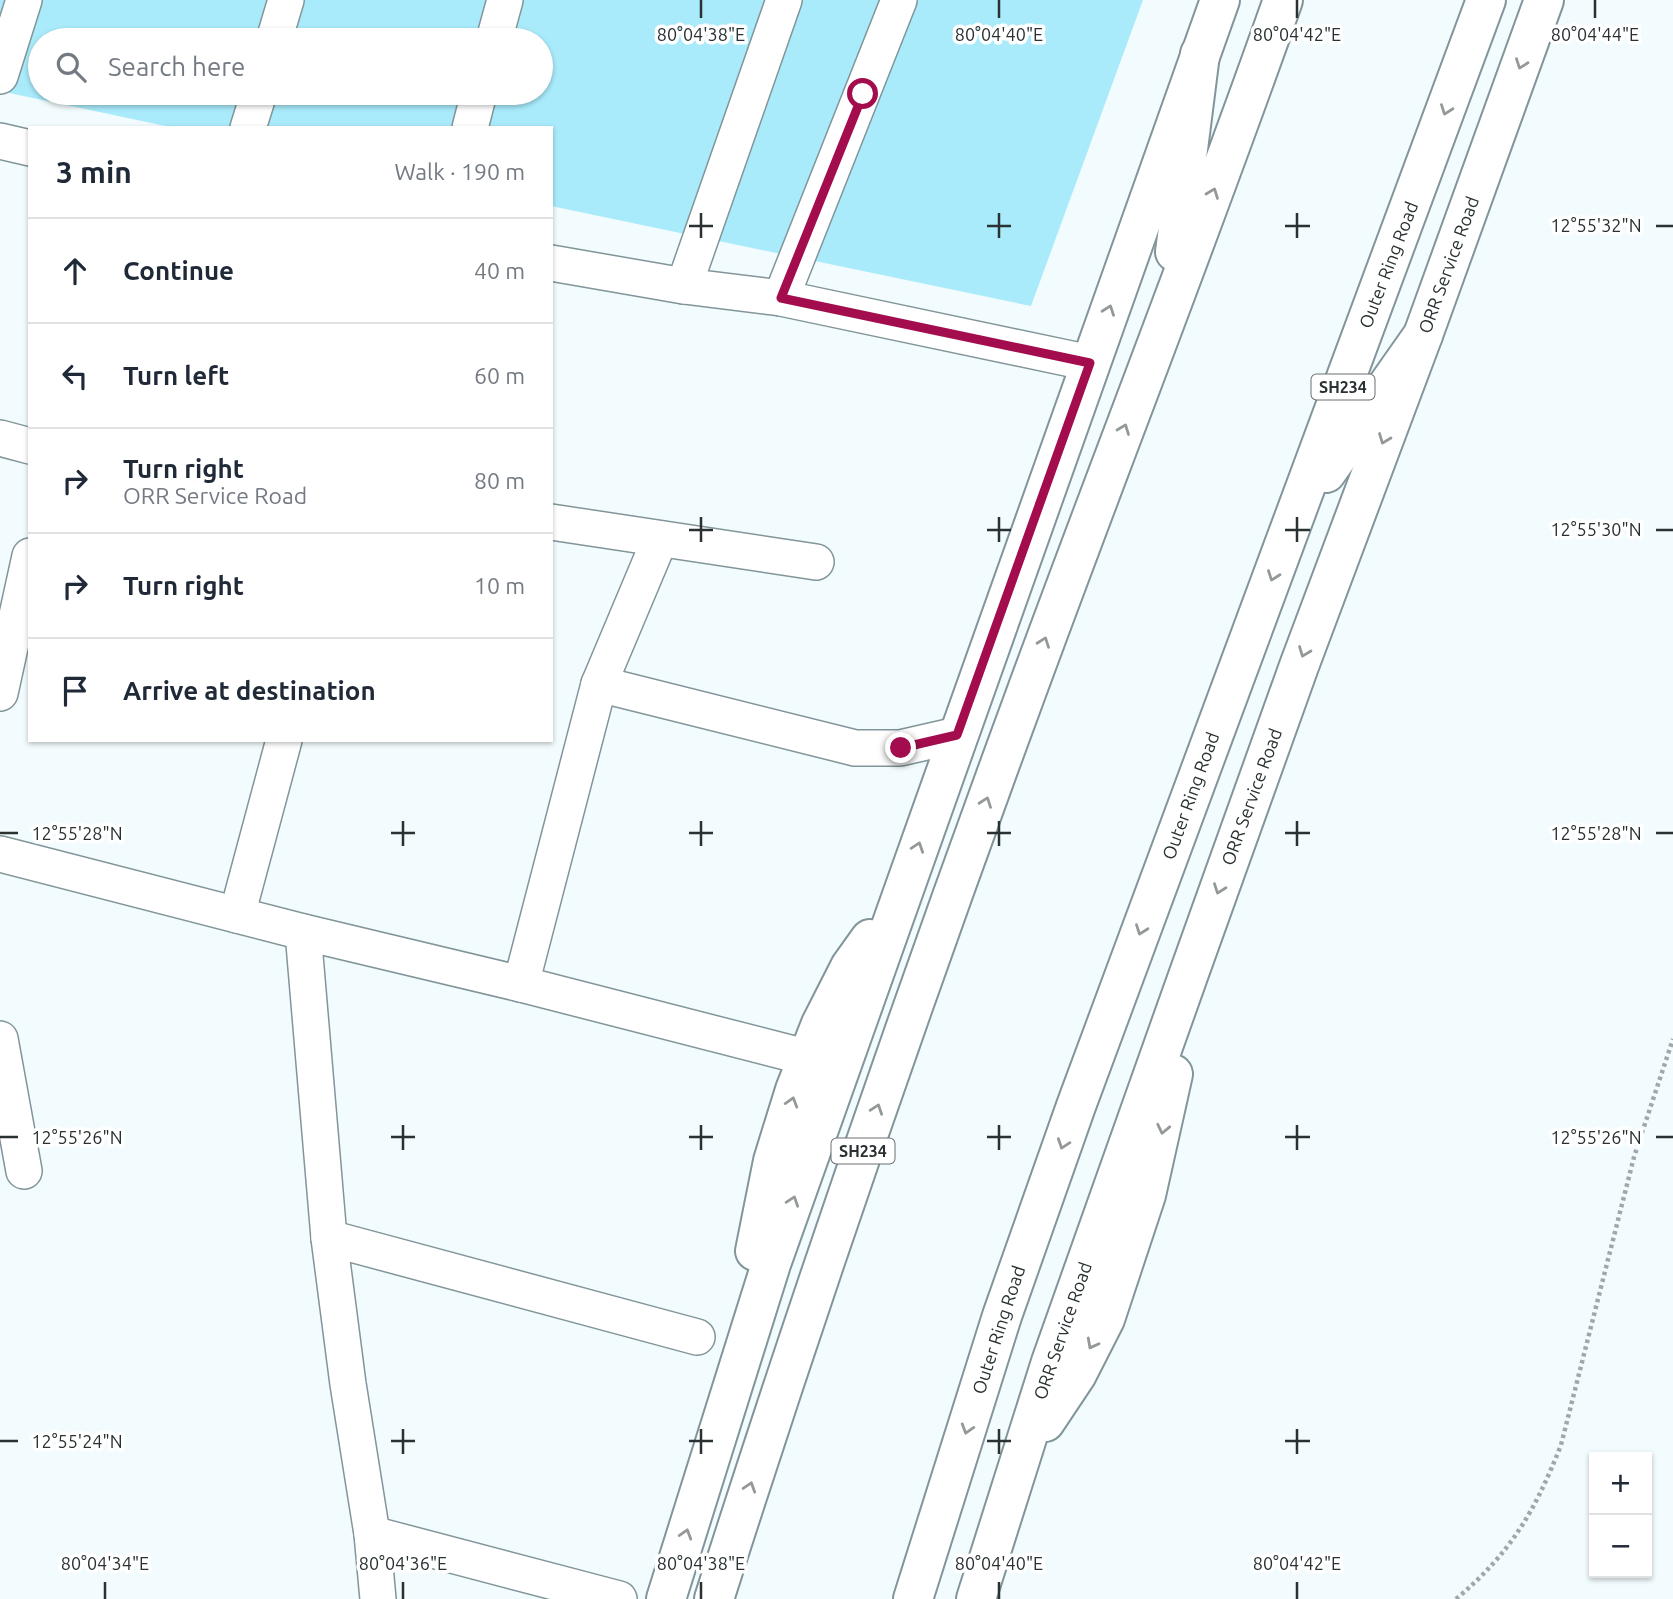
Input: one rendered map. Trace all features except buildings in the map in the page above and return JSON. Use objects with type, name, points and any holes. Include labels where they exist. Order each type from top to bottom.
[{"type":"main road","points":[[666,1599],[771,1264],[1220,0]]},
{"type":"main road","name":"SH234","points":[[714,1599],[880,1101],[1021,706],[1283,0]]},
{"type":"main road","name":"Outer Ring Road","points":[[913,1599],[1002,1316],[1076,1106],[1486,0]]},
{"type":"main road","name":"ORR Service Road","points":[[976,1599],[1051,1362],[1183,989],[1544,0]]},
{"type":"main road","points":[[1167,316],[1200,54]]},
{"type":"main road","points":[[1294,519],[1423,335]]},
{"type":"main road","points":[[742,1361],[757,1241],[773,1161],[795,1090],[821,1024],[849,967],[901,895]]},
{"type":"street","points":[[0,76],[24,0]]},
{"type":"street","points":[[278,28],[286,0]]},
{"type":"street","points":[[497,28],[505,0]]},
{"type":"street","points":[[684,286],[784,0]]},
{"type":"street","points":[[781,298],[899,0]]},
{"type":"street","points":[[249,126],[255,105]]},
{"type":"street","points":[[471,126],[476,105]]},
{"type":"street","points":[[0,141],[28,148]]},
{"type":"street","points":[[553,263],[684,286],[781,298],[1090,363]]},
{"type":"street","points":[[0,439],[28,446]]},
{"type":"street","points":[[553,522],[816,562]]},
{"type":"street","points":[[520,984],[599,684],[660,539]]},
{"type":"street","points":[[2,671],[28,564]]},
{"type":"street","points":[[599,684],[855,748],[901,748],[957,735]]},
{"type":"street","points":[[237,915],[283,742]]},
{"type":"street","points":[[0,854],[809,1058]]},
{"type":"street","points":[[303,932],[329,1238],[348,1384],[372,1534],[378,1599]]},
{"type":"street","points":[[0,1039],[24,1171]]},
{"type":"street","points":[[329,1238],[697,1336]]},
{"type":"street","points":[[372,1534],[619,1599]]},
{"type":"path","points":[[1456,1599],[1499,1559],[1519,1532],[1543,1489],[1561,1445],[1634,1157],[1673,1039]]},
{"type":"shaded area","points":[[0,0],[1143,0],[1031,306],[553,206],[553,126],[166,126],[66,105],[553,105],[553,28],[28,28],[28,97],[0,91]]},
{"type":"route","points":[[863,94],[781,298],[1090,363],[957,735],[901,748]]}]
